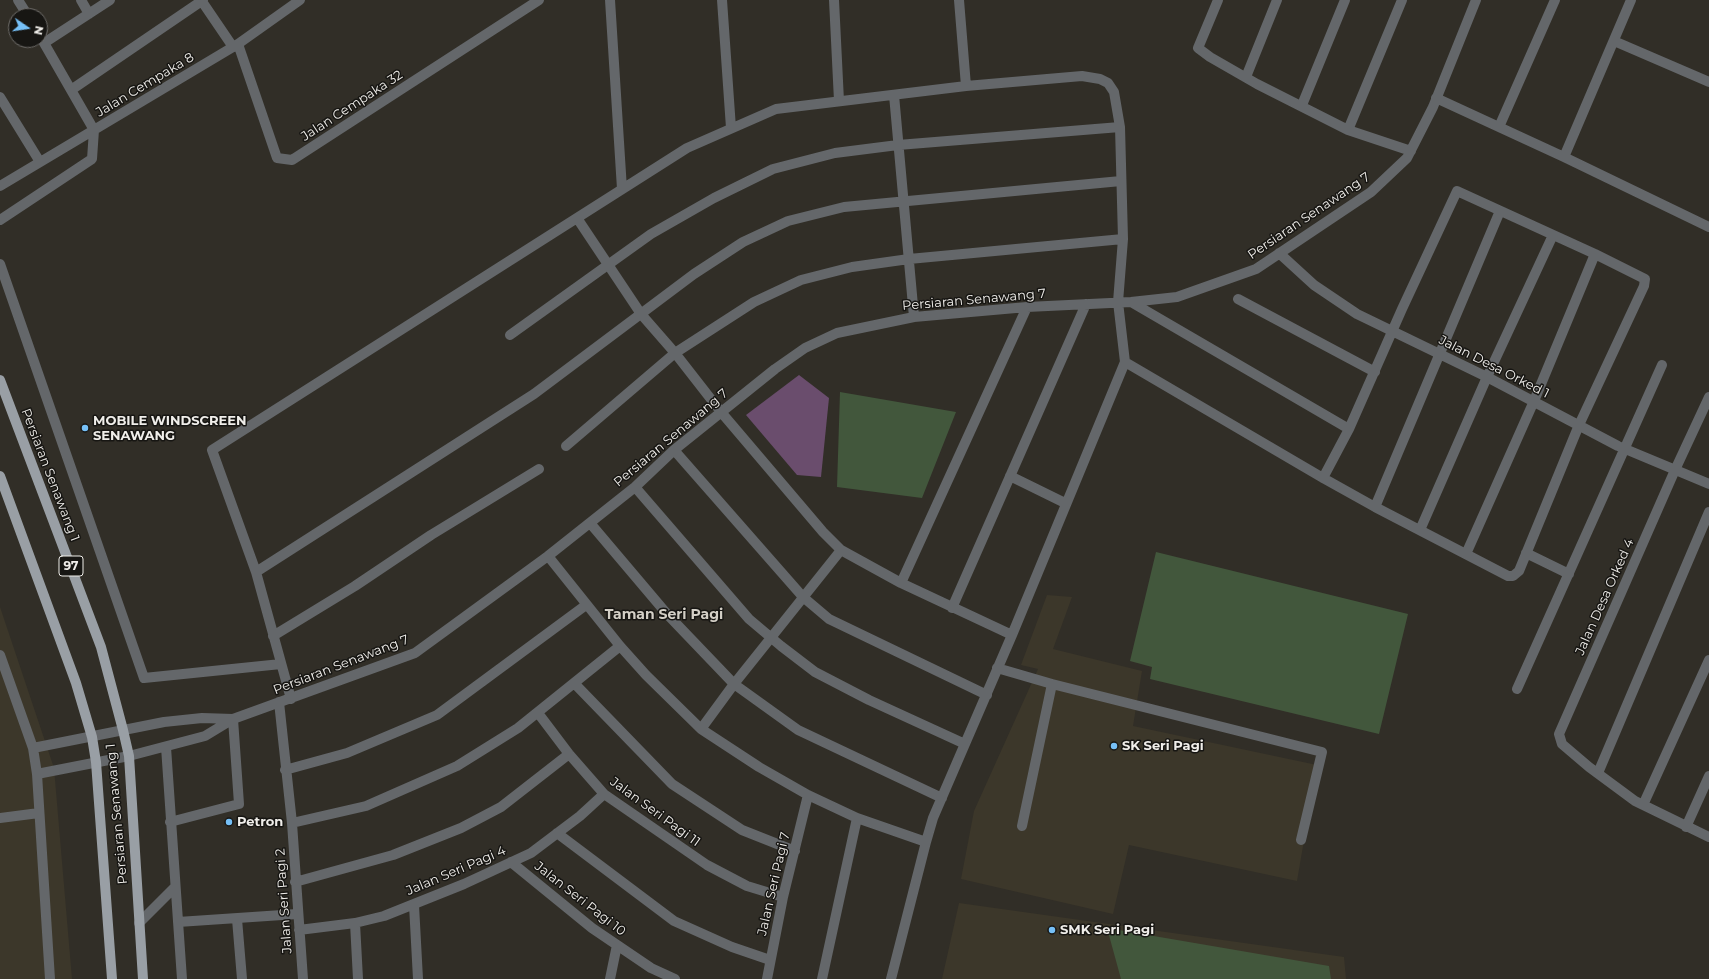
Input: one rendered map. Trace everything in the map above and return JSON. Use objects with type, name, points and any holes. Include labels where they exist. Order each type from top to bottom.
[{"type":"main road","name":"Persiaran Senawang 1","points":[[0,380],[101,647],[123,730],[128,756],[142,979]]},
{"type":"main road","name":"Persiaran Senawang 1","points":[[0,476],[76,683],[92,737],[96,762],[112,979]]},
{"type":"street","points":[[81,0],[89,14]]},
{"type":"street","points":[[48,37],[89,14],[110,0]]},
{"type":"street","points":[[71,90],[202,0],[236,46]]},
{"type":"street","name":"Jalan Cempaka 8","points":[[0,186],[236,46],[300,0]]},
{"type":"street","name":"Jalan Cempaka 32","points":[[236,46],[277,158],[292,160],[538,0]]},
{"type":"street","points":[[610,0],[622,189]]},
{"type":"street","points":[[722,0],[731,128]]},
{"type":"street","points":[[834,0],[839,101]]},
{"type":"street","points":[[959,0],[966,86]]},
{"type":"street","points":[[1218,0],[1198,48],[1210,57],[1246,77],[1348,130],[1411,151]]},
{"type":"street","points":[[1246,77],[1277,0]]},
{"type":"street","points":[[1302,105],[1345,0]]},
{"type":"street","points":[[1348,130],[1402,0]]},
{"type":"street","name":"Persiaran Senawang 7","points":[[233,719],[414,653],[548,556],[590,523],[635,486],[674,450],[775,369],[806,348],[837,333],[914,317],[1027,307],[1131,302],[1177,297],[1256,269],[1372,192],[1408,158],[1436,98],[1476,0]]},
{"type":"street","points":[[1499,127],[1555,0]]},
{"type":"street","points":[[1564,157],[1631,0]]},
{"type":"street","points":[[1614,41],[1709,82]]},
{"type":"street","points":[[0,220],[92,159],[94,130],[47,48]]},
{"type":"street","points":[[291,699],[256,572],[212,450],[687,148],[776,109],[966,86],[1082,76],[1095,77],[1108,83],[1114,92],[1120,127],[1122,239],[1118,302],[1125,362],[1065,503],[987,695],[942,798],[926,842],[891,979]]},
{"type":"street","points":[[894,95],[914,317]]},
{"type":"street","points":[[0,97],[40,162]]},
{"type":"street","points":[[1436,98],[1564,157],[1709,227]]},
{"type":"street","points":[[510,335],[651,234],[714,198],[773,168],[835,153],[898,145],[1120,127]]},
{"type":"street","points":[[256,572],[534,394],[694,274],[743,242],[788,221],[844,207],[1121,181]]},
{"type":"street","points":[[1125,362],[1324,478],[1375,507],[1508,576],[1513,576],[1519,571],[1579,425],[1644,286],[1644,279],[1639,275],[1596,254],[1457,191],[1392,331],[1349,429],[1324,478]]},
{"type":"street","points":[[1375,507],[1500,211]]},
{"type":"street","points":[[577,218],[641,314],[675,353],[721,412],[823,532],[841,550],[901,583],[1012,635]]},
{"type":"street","points":[[1420,530],[1487,377],[1553,235]]},
{"type":"street","points":[[566,446],[675,353],[754,302],[801,280],[852,267],[909,259],[1122,239]]},
{"type":"street","name":"Jalan Desa Orked 1","points":[[1279,253],[1314,285],[1357,314],[1487,377],[1625,449],[1709,484]]},
{"type":"street","points":[[1466,554],[1534,401],[1596,254]]},
{"type":"street","points":[[0,264],[144,678],[281,664]]},
{"type":"street","points":[[1238,299],[1375,372]]},
{"type":"street","points":[[1131,302],[1349,429]]},
{"type":"street","points":[[952,608],[1086,304]]},
{"type":"street","points":[[901,583],[1027,307]]},
{"type":"street","points":[[1518,689],[1662,365]]},
{"type":"street","name":"Jalan Desa Orked 4","points":[[1598,773],[1562,744],[1559,734],[1675,470],[1709,397]]},
{"type":"street","points":[[674,450],[803,597],[829,618],[987,695]]},
{"type":"street","points":[[273,636],[355,586],[431,535],[539,469]]},
{"type":"street","points":[[1010,476],[1065,503]]},
{"type":"street","points":[[635,486],[749,619],[771,638],[822,675],[869,700],[965,744]]},
{"type":"street","points":[[1709,512],[1598,773],[1635,801],[1709,837]]},
{"type":"street","points":[[590,523],[667,614],[734,684],[798,730],[942,798]]},
{"type":"street","points":[[701,729],[734,684],[841,550]]},
{"type":"street","points":[[1526,553],[1569,574]]},
{"type":"street","points":[[548,556],[620,646],[646,675],[701,729],[759,768],[808,795],[857,818],[926,842]]},
{"type":"street","points":[[285,770],[347,752],[437,715],[586,605]]},
{"type":"street","points":[[292,823],[366,806],[457,766],[518,728],[620,646]]},
{"type":"street","points":[[0,655],[32,748],[37,774],[50,979]]},
{"type":"street","points":[[1643,805],[1709,660]]},
{"type":"street","points":[[997,668],[1052,684],[1322,752],[1301,840]]},
{"type":"street","points":[[574,683],[672,784],[742,830],[795,851]]},
{"type":"street","points":[[1022,826],[1052,684]]},
{"type":"street","name":"Jalan Seri Pagi 2","points":[[279,702],[285,770],[292,823],[303,979]]},
{"type":"street","name":"Jalan Seri Pagi 11","points":[[538,713],[569,754],[604,794],[707,865],[747,886],[783,897]]},
{"type":"street","points":[[32,748],[123,730],[202,718],[233,719]]},
{"type":"street","points":[[37,774],[166,747],[205,736],[233,719]]},
{"type":"street","points":[[170,822],[239,804],[233,719]]},
{"type":"street","points":[[166,747],[182,979]]},
{"type":"street","points":[[295,882],[393,855],[461,828],[502,807],[569,754]]},
{"type":"street","points":[[1686,826],[1709,776]]},
{"type":"street","name":"Jalan Seri Pagi 4","points":[[299,930],[355,922],[384,916],[511,862],[531,853],[580,816],[604,794]]},
{"type":"street","name":"Jalan Seri Pagi 7","points":[[767,979],[783,897],[808,795]]},
{"type":"street","points":[[0,818],[39,813]]},
{"type":"street","points":[[822,979],[857,818]]},
{"type":"street","points":[[557,833],[674,921],[732,947],[770,960]]},
{"type":"street","name":"Jalan Seri Pagi 10","points":[[511,862],[592,928],[651,968],[674,979]]},
{"type":"street","points":[[139,924],[175,887]]},
{"type":"street","points":[[414,904],[418,979]]},
{"type":"street","points":[[178,922],[298,914]]},
{"type":"street","points":[[238,919],[242,979]]},
{"type":"street","points":[[355,922],[358,979]]},
{"type":"street","points":[[610,979],[617,945]]},
{"type":"street","points":[[650,979],[651,968]]},
{"type":"shaded area","name":"SK Seri Pagi","points":[[1047,595],[1072,597],[1053,649],[1142,671],[1133,726],[1317,765],[1297,881],[1129,845],[1113,914],[961,879],[974,811],[1038,669],[1021,665]]},
{"type":"shaded area","points":[[0,607],[54,768],[72,979],[0,979]]},
{"type":"shaded area","name":"SMK Seri Pagi","points":[[959,903],[1344,957],[1346,979],[942,979]]},
{"type":"green space","points":[[840,392],[956,412],[922,498],[837,487]]},
{"type":"green space","points":[[1156,552],[1408,614],[1379,734],[1150,679],[1152,667],[1130,661]]},
{"type":"green space","points":[[1107,928],[1329,966],[1331,979],[1121,979]]},
{"type":"building","points":[[799,375],[829,398],[821,477],[797,475],[746,415]]},
{"type":"place","name":"MOBILE WINDSCREEN SENAWANG","points":[[85,428]]},
{"type":"place","name":"SK Seri Pagi","points":[[1114,746]]},
{"type":"place","name":"Petron","points":[[229,822]]},
{"type":"place","name":"SMK Seri Pagi","points":[[1052,930]]},
{"type":"district","name":"Taman Seri Pagi","points":[[664,615]]}]
